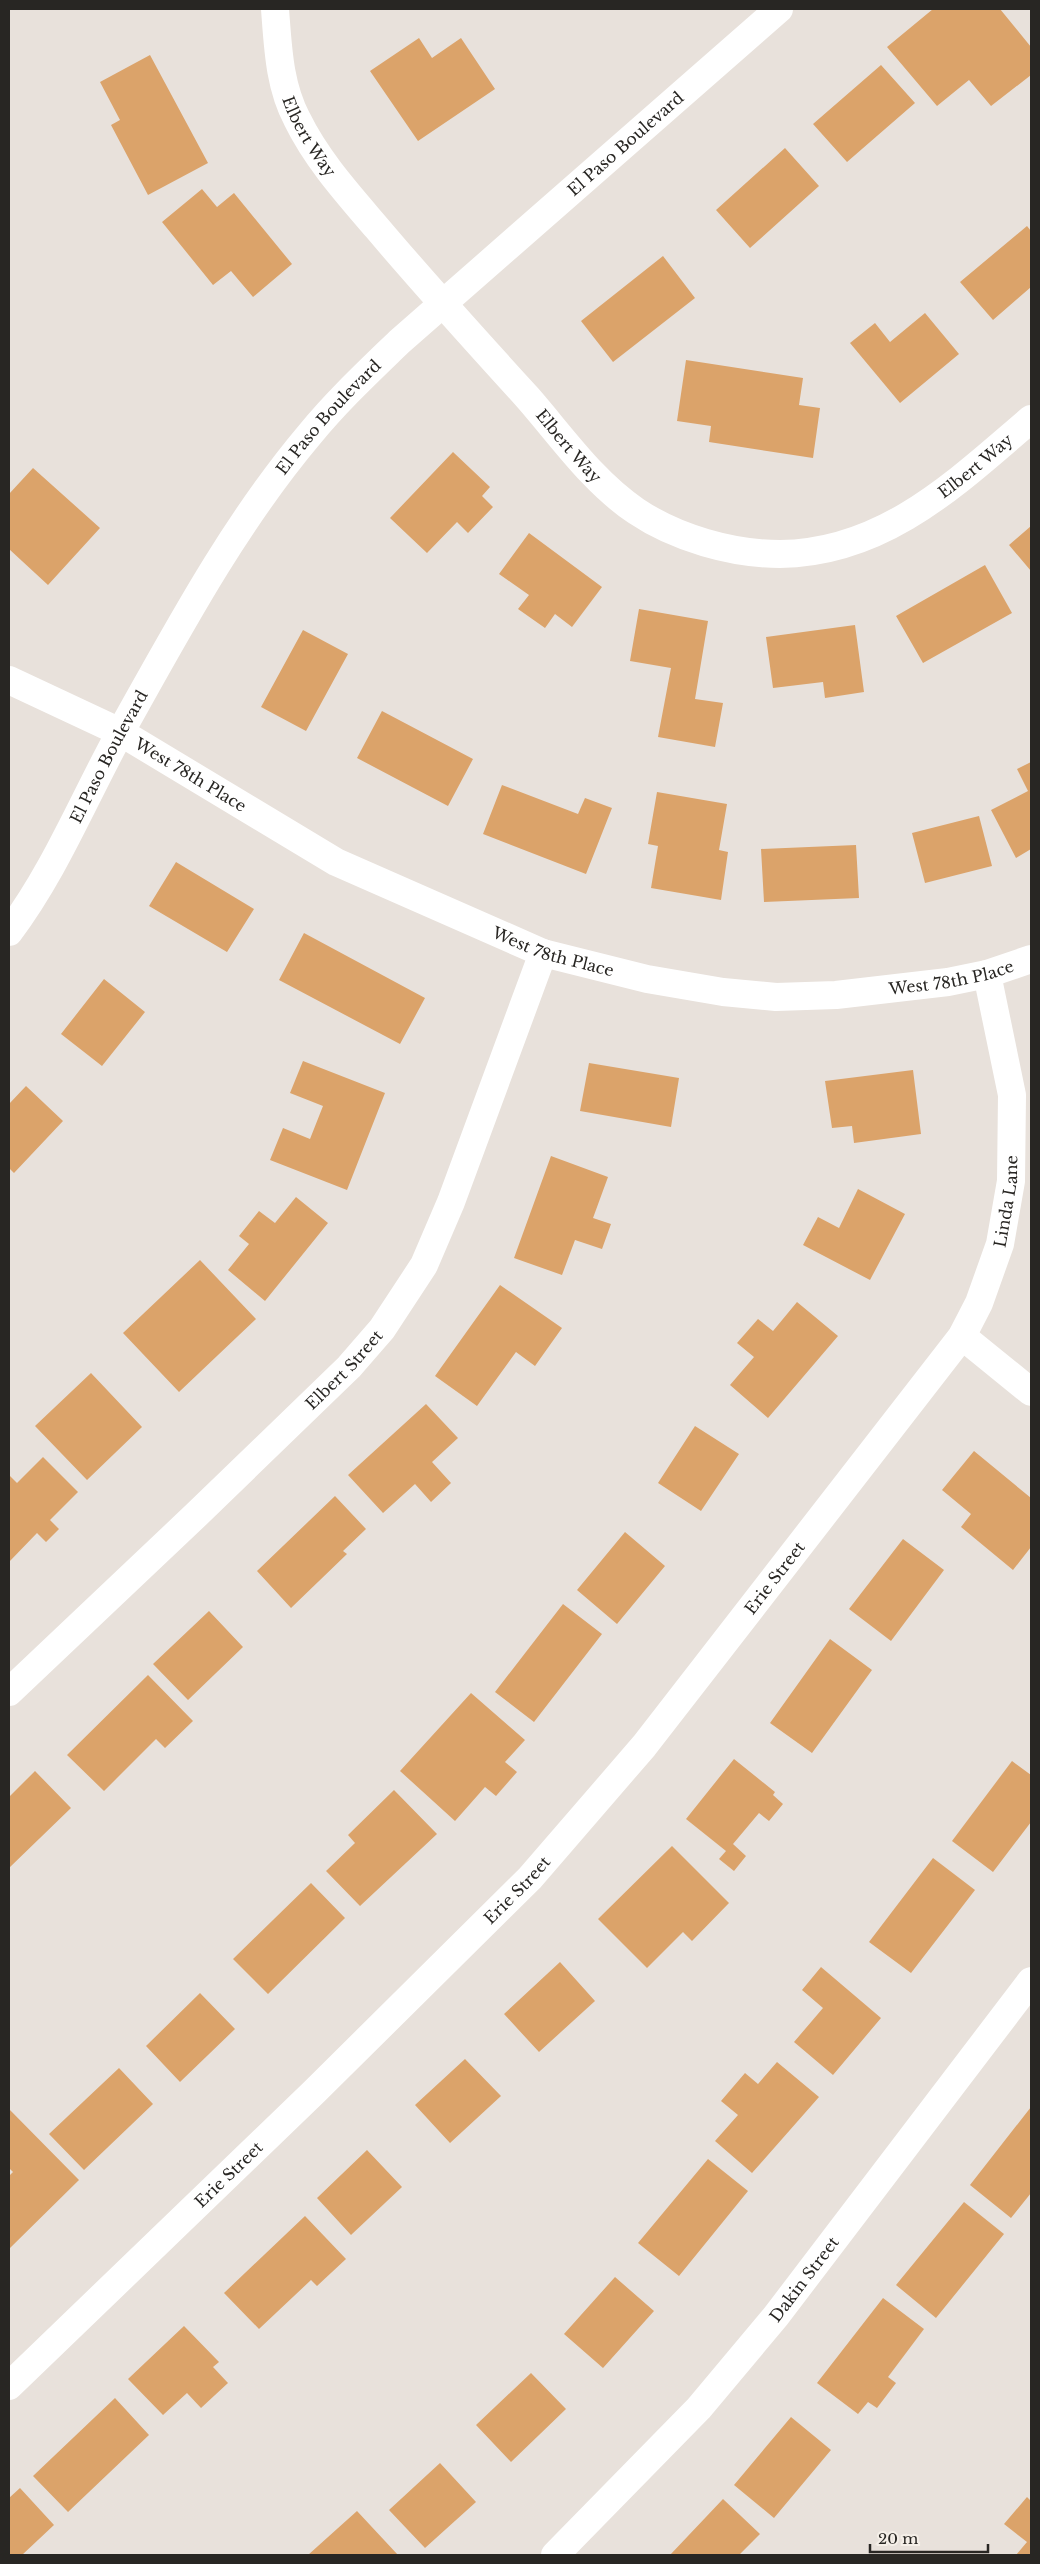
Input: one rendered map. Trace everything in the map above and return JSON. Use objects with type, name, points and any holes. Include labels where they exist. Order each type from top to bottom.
[{"type":"street","name":"Elbert Way","points":[[275,9],[280,65],[286,93],[297,120],[330,172],[442,306],[613,494],[638,512],[670,529],[704,542],[740,550],[780,554],[816,550],[855,541],[888,528],[913,514],[949,489],[1031,419]]},
{"type":"street","name":"El Paso Boulevard","points":[[9,932],[45,876],[120,732],[216,566],[261,497],[309,434],[399,342],[779,9]]},
{"type":"street","name":"West 78th Place","points":[[9,680],[120,732],[336,862],[543,953],[647,979],[723,992],[776,997],[897,990],[987,974],[1031,958]]},
{"type":"street","name":"Elbert Street","points":[[9,1692],[349,1366],[382,1329],[424,1264],[451,1202],[543,953]]},
{"type":"street","name":"Linda Lane","points":[[962,1336],[979,1303],[1000,1244],[1011,1181],[1012,1095],[987,974]]},
{"type":"street","points":[[962,1336],[1031,1392]]},
{"type":"street","name":"Erie Street","points":[[9,2386],[314,2092],[530,1878],[644,1746],[962,1336]]},
{"type":"street","name":"Dakin Street","points":[[555,2555],[699,2408],[776,2316],[1031,1981]]},
{"type":"building","points":[[933,9],[1000,9],[1031,47],[1031,75],[991,106],[969,80],[937,106],[887,47]]},
{"type":"building","points":[[419,38],[432,58],[461,38],[495,89],[418,141],[370,71]]},
{"type":"building","points":[[150,55],[208,163],[148,195],[111,125],[120,120],[100,82]]},
{"type":"building","points":[[881,65],[915,103],[847,162],[813,124]]},
{"type":"building","points":[[785,148],[819,186],[750,248],[716,210]]},
{"type":"building","points":[[202,189],[217,207],[234,193],[292,264],[253,297],[231,271],[213,285],[162,222]]},
{"type":"building","points":[[1027,226],[1031,231],[1031,287],[993,320],[960,282]]},
{"type":"building","points":[[663,256],[695,298],[613,362],[581,321]]},
{"type":"building","points":[[925,313],[959,354],[900,403],[850,343],[875,323],[890,342]]},
{"type":"building","points":[[686,360],[803,378],[799,405],[820,408],[813,458],[709,442],[711,426],[677,421]]},
{"type":"building","points":[[453,452],[490,487],[482,496],[493,507],[468,533],[457,522],[427,553],[390,518]]},
{"type":"building","points":[[33,468],[100,528],[48,585],[9,549],[9,494]]},
{"type":"building","points":[[1031,526],[1031,571],[1009,545]]},
{"type":"building","points":[[529,533],[602,587],[572,627],[555,614],[545,628],[518,609],[529,595],[499,574]]},
{"type":"building","points":[[985,565],[1012,613],[923,663],[896,616]]},
{"type":"building","points":[[639,609],[708,621],[695,699],[723,703],[715,747],[658,737],[671,668],[630,661]]},
{"type":"building","points":[[855,625],[864,692],[825,698],[823,682],[773,688],[766,637]]},
{"type":"building","points":[[303,630],[348,654],[306,731],[261,707]]},
{"type":"building","points":[[382,711],[473,759],[448,806],[357,758]]},
{"type":"building","points":[[1031,762],[1031,849],[1016,858],[991,810],[1028,791],[1017,769]]},
{"type":"building","points":[[502,785],[578,814],[585,798],[612,808],[586,874],[483,834]]},
{"type":"building","points":[[657,792],[727,804],[719,850],[728,852],[721,900],[651,888],[658,846],[648,844]]},
{"type":"building","points":[[979,816],[992,866],[925,883],[912,833]]},
{"type":"building","points":[[856,845],[859,898],[764,902],[761,849]]},
{"type":"building","points":[[176,862],[254,909],[227,952],[149,906]]},
{"type":"building","points":[[304,933],[425,998],[400,1044],[279,980]]},
{"type":"building","points":[[104,979],[145,1012],[102,1066],[61,1034]]},
{"type":"building","points":[[303,1061],[385,1093],[347,1190],[270,1160],[283,1128],[310,1139],[323,1106],[290,1093]]},
{"type":"building","points":[[589,1063],[679,1078],[671,1127],[580,1111]]},
{"type":"building","points":[[913,1070],[921,1134],[854,1143],[852,1126],[832,1128],[825,1081]]},
{"type":"building","points":[[26,1086],[63,1121],[14,1173],[9,1168],[9,1104]]},
{"type":"building","points":[[551,1156],[608,1177],[593,1218],[611,1224],[602,1249],[575,1240],[562,1275],[514,1258]]},
{"type":"building","points":[[858,1189],[905,1214],[870,1280],[803,1245],[818,1217],[839,1228]]},
{"type":"building","points":[[296,1197],[328,1223],[265,1301],[228,1270],[249,1244],[239,1236],[259,1211],[275,1223]]},
{"type":"building","points":[[200,1260],[256,1319],[179,1392],[123,1333]]},
{"type":"building","points":[[500,1285],[562,1328],[535,1366],[516,1352],[477,1406],[435,1376]]},
{"type":"building","points":[[797,1302],[838,1336],[768,1418],[730,1385],[754,1357],[737,1343],[758,1319],[773,1331]]},
{"type":"building","points":[[91,1373],[142,1427],[87,1480],[35,1426]]},
{"type":"building","points":[[426,1404],[458,1438],[432,1462],[451,1483],[431,1502],[415,1484],[383,1513],[348,1475]]},
{"type":"building","points":[[695,1426],[739,1454],[701,1511],[658,1483]]},
{"type":"building","points":[[974,1451],[1031,1498],[1031,1547],[1013,1570],[961,1527],[971,1514],[942,1490]]},
{"type":"building","points":[[43,1457],[78,1492],[50,1520],[59,1529],[46,1542],[37,1533],[9,1562],[9,1475],[17,1483]]},
{"type":"building","points":[[335,1496],[366,1529],[343,1551],[347,1554],[291,1608],[257,1571]]},
{"type":"building","points":[[625,1532],[665,1566],[617,1624],[577,1590]]},
{"type":"building","points":[[903,1539],[944,1570],[891,1641],[849,1609]]},
{"type":"building","points":[[563,1604],[602,1634],[534,1722],[495,1692]]},
{"type":"building","points":[[209,1611],[243,1647],[188,1700],[153,1664]]},
{"type":"building","points":[[830,1639],[872,1670],[812,1753],[770,1723]]},
{"type":"building","points":[[148,1675],[193,1721],[165,1748],[156,1739],[104,1791],[67,1755]]},
{"type":"building","points":[[471,1693],[525,1740],[505,1762],[517,1772],[496,1796],[485,1787],[455,1821],[400,1771]]},
{"type":"building","points":[[734,1759],[775,1792],[773,1795],[783,1804],[769,1821],[759,1813],[733,1844],[746,1856],[734,1871],[719,1859],[726,1851],[686,1819]]},
{"type":"building","points":[[1012,1761],[1031,1775],[1031,1822],[993,1872],[952,1841]]},
{"type":"building","points":[[35,1771],[71,1808],[9,1868],[9,1797]]},
{"type":"building","points":[[394,1790],[437,1834],[360,1906],[326,1871],[355,1843],[348,1835]]},
{"type":"building","points":[[672,1846],[729,1903],[692,1941],[683,1932],[647,1968],[598,1919]]},
{"type":"building","points":[[933,1858],[975,1890],[911,1973],[869,1942]]},
{"type":"building","points":[[311,1883],[345,1918],[268,1994],[233,1959]]},
{"type":"building","points":[[560,1962],[595,2001],[539,2052],[504,2014]]},
{"type":"building","points":[[821,1967],[881,2018],[833,2075],[794,2042],[823,2008],[802,1990]]},
{"type":"building","points":[[200,1993],[235,2029],[180,2082],[146,2046]]},
{"type":"building","points":[[465,2059],[501,2096],[450,2143],[415,2105]]},
{"type":"building","points":[[777,2062],[819,2097],[752,2173],[715,2141],[738,2115],[721,2101],[745,2073],[758,2084]]},
{"type":"building","points":[[119,2068],[153,2104],[84,2170],[49,2134]]},
{"type":"building","points":[[1031,2107],[1031,2193],[1011,2218],[970,2185]]},
{"type":"building","points":[[9,2109],[79,2180],[9,2249],[9,2176],[13,2172],[9,2168]]},
{"type":"building","points":[[367,2150],[402,2187],[351,2235],[317,2198]]},
{"type":"building","points":[[708,2159],[748,2191],[679,2276],[638,2243]]},
{"type":"building","points":[[964,2202],[1004,2234],[936,2318],[896,2285]]},
{"type":"building","points":[[305,2216],[346,2259],[317,2286],[311,2280],[259,2329],[224,2293]]},
{"type":"building","points":[[615,2277],[654,2311],[603,2368],[564,2334]]},
{"type":"building","points":[[883,2298],[924,2329],[888,2377],[896,2383],[877,2408],[868,2402],[858,2414],[817,2383]]},
{"type":"building","points":[[184,2326],[219,2362],[213,2367],[228,2383],[201,2408],[187,2393],[163,2415],[128,2379]]},
{"type":"building","points":[[531,2373],[566,2409],[511,2462],[476,2425]]},
{"type":"building","points":[[115,2398],[149,2435],[68,2512],[33,2476]]},
{"type":"building","points":[[791,2417],[831,2450],[774,2518],[734,2485]]},
{"type":"building","points":[[440,2463],[476,2502],[425,2548],[389,2510]]},
{"type":"building","points":[[20,2488],[54,2525],[22,2555],[9,2555],[9,2498]]},
{"type":"building","points":[[1027,2497],[1031,2501],[1031,2555],[1016,2555],[1027,2542],[1004,2524]]},
{"type":"building","points":[[723,2499],[760,2534],[739,2555],[670,2555]]},
{"type":"building","points":[[357,2511],[398,2555],[308,2555]]}]
